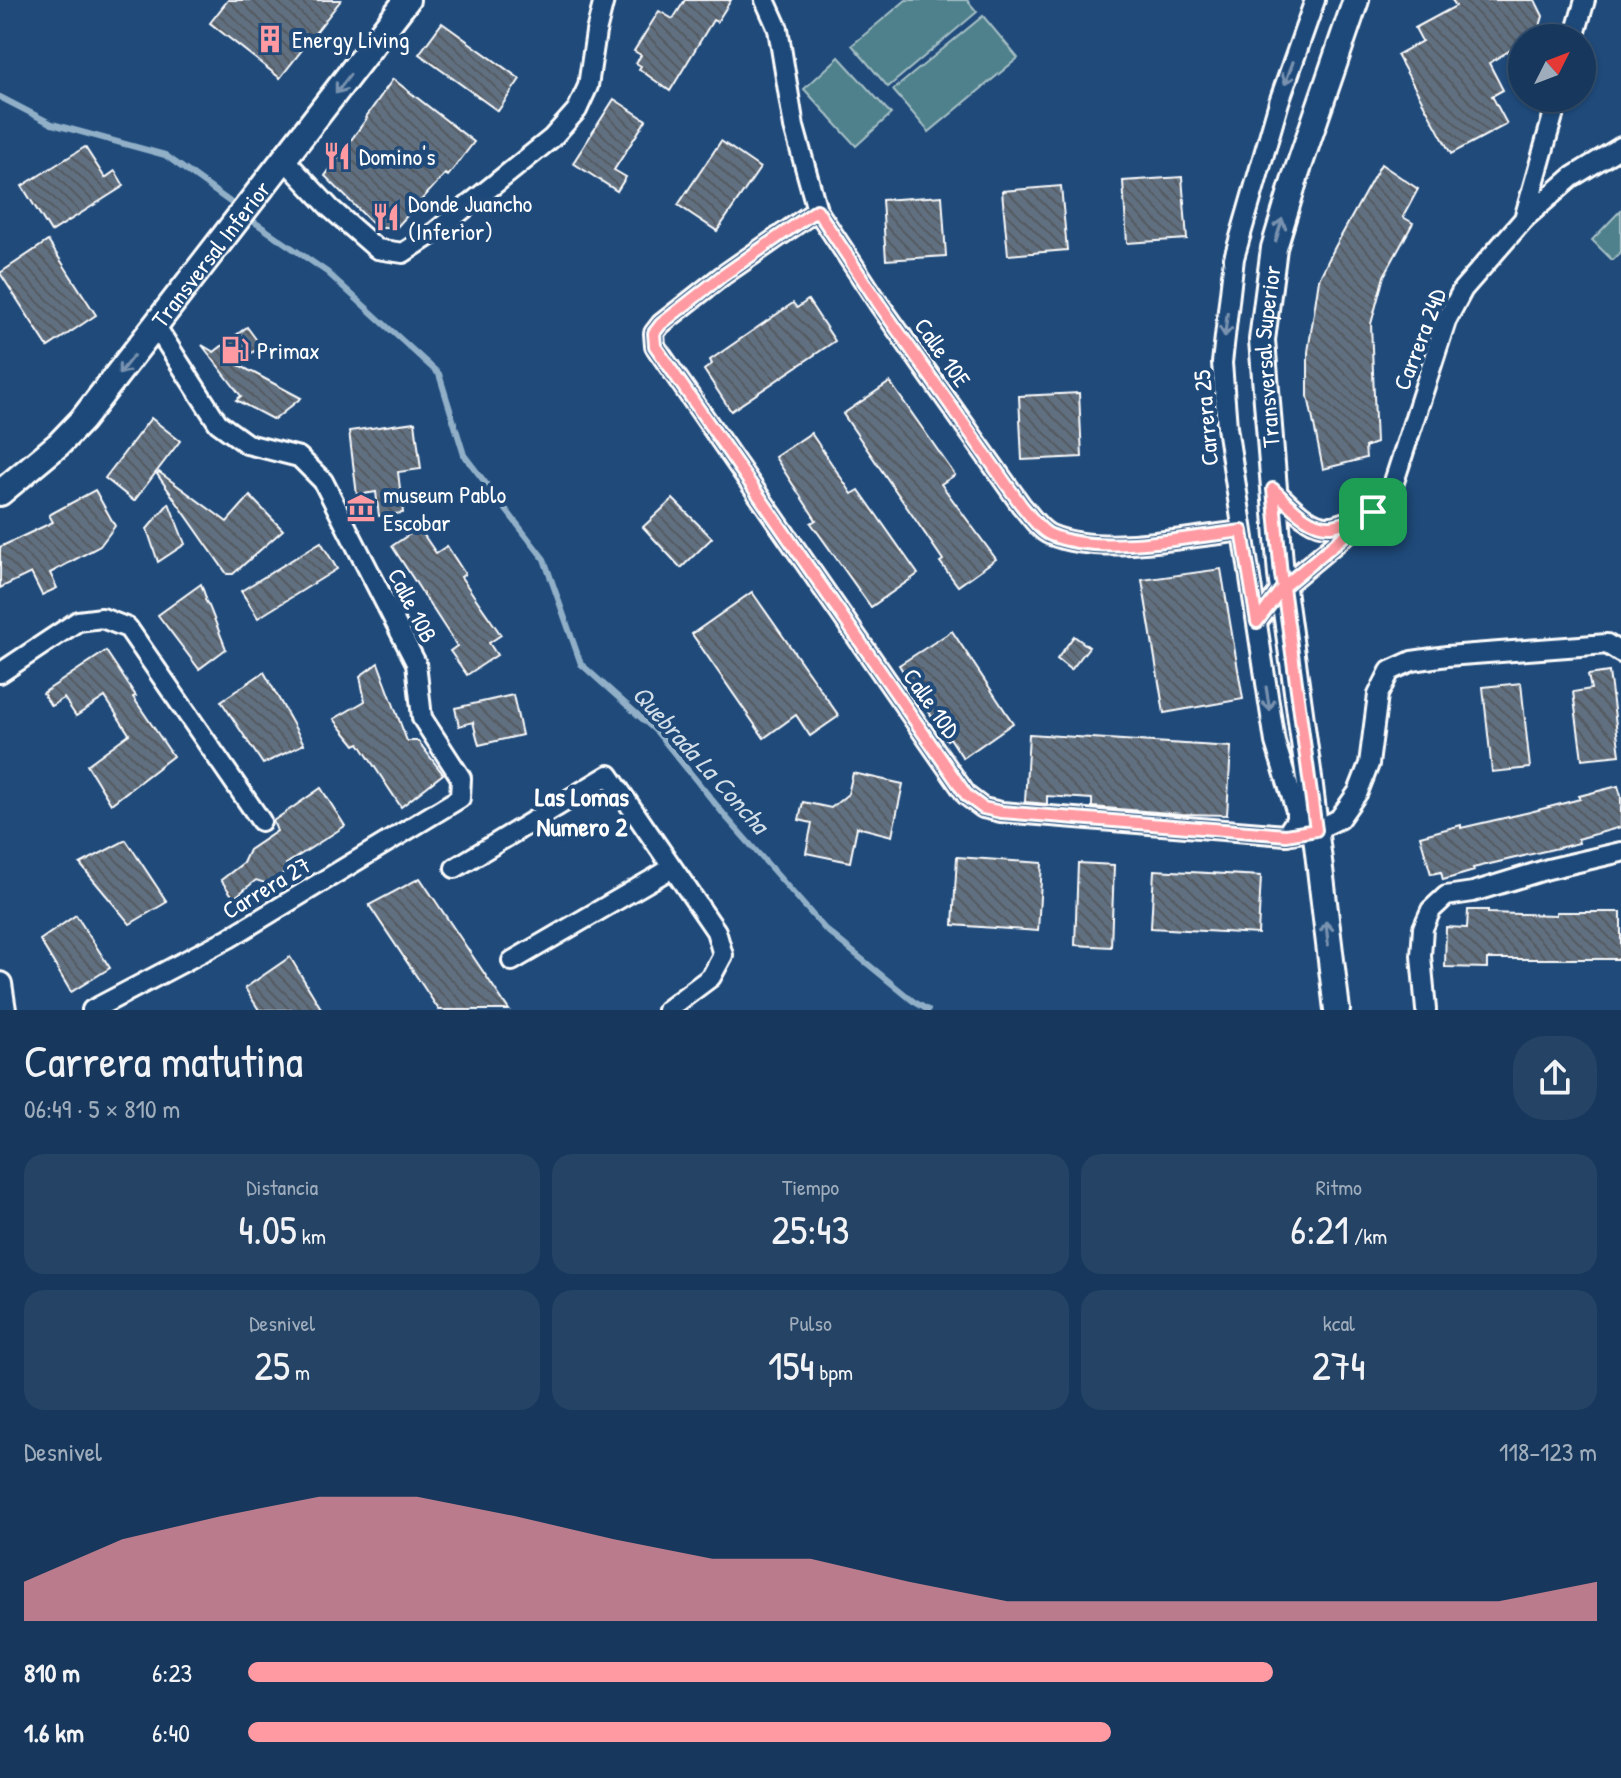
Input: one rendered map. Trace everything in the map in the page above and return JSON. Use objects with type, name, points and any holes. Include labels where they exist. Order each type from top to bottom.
[{"type":"main road","name":"Transversal Inferior","points":[[0,493],[59,444],[82,420],[407,0]]},
{"type":"main road","name":"Transversal Superior","points":[[1337,1010],[1283,587],[1262,340],[1274,248],[1356,0]]},
{"type":"main road","points":[[0,471],[25,455],[59,444]]},
{"type":"street","points":[[285,160],[330,208],[377,249],[403,253],[435,232],[552,138],[577,110],[588,86],[604,0]]},
{"type":"street","name":"Calle 10E","points":[[765,0],[778,29],[794,127],[817,210],[879,304],[1021,505],[1048,535],[1081,543],[1123,545],[1242,531]]},
{"type":"street","name":"Carrera 25","points":[[1286,835],[1296,820],[1296,811],[1275,742],[1227,427],[1222,363],[1234,258],[1279,102],[1315,0]]},
{"type":"street","points":[[1578,24],[1585,0]]},
{"type":"street","points":[[1524,219],[1554,112]]},
{"type":"street","name":"Carrera 24D","points":[[1257,622],[1283,587],[1373,512],[1392,488],[1446,321],[1463,289],[1524,219],[1572,177],[1621,147]]},
{"type":"street","name":"Calle 10D","points":[[817,210],[722,276],[661,324],[654,333],[655,346],[967,796],[983,808],[1001,812],[1286,835],[1316,830]]},
{"type":"street","name":"Calle 10B","points":[[155,325],[218,423],[247,444],[299,457],[323,481],[416,663],[422,718],[461,778],[460,798]]},
{"type":"street","points":[[1273,489],[1304,517],[1316,523],[1330,526],[1373,512]]},
{"type":"street","points":[[0,673],[78,621],[102,618],[128,628],[261,821]]},
{"type":"street","points":[[1316,830],[1339,819],[1358,792],[1369,764],[1378,695],[1390,671],[1412,661],[1447,656],[1607,644],[1621,653]]},
{"type":"street","points":[[455,868],[609,775],[716,931],[723,955],[711,977],[667,1010]]},
{"type":"street","name":"Carrera 27","points":[[92,1010],[229,938],[460,798]]},
{"type":"street","points":[[1426,1010],[1421,956],[1423,928],[1431,910],[1446,896],[1473,892],[1548,869],[1621,852]]},
{"type":"street","points":[[512,961],[672,868]]},
{"type":"street","points":[[0,984],[4,1010]]},
{"type":"green space","points":[[906,0],[967,0],[977,12],[888,87],[852,45]]},
{"type":"green space","points":[[983,16],[1018,58],[929,132],[893,90]]},
{"type":"green space","points":[[839,57],[891,114],[856,146],[804,89]]},
{"type":"green space","points":[[1621,210],[1621,252],[1612,260],[1592,240]]},
{"type":"building","name":"Energy Living","points":[[228,0],[341,0],[280,78],[210,23]]},
{"type":"building","points":[[685,0],[731,0],[717,22],[713,20],[670,91],[639,69],[641,66],[636,63],[641,55],[634,51],[659,11],[673,19]]},
{"type":"building","points":[[1452,0],[1535,0],[1543,16],[1541,24],[1508,24],[1508,51],[1489,63],[1503,90],[1492,96],[1507,124],[1451,154],[1397,55],[1422,41],[1415,28],[1456,6]]},
{"type":"building","points":[[442,23],[520,79],[498,111],[419,54]]},
{"type":"building","points":[[393,79],[474,142],[448,176],[445,174],[396,228],[377,228],[325,176]]},
{"type":"building","points":[[614,99],[646,120],[614,170],[626,177],[617,191],[573,163]]},
{"type":"building","points":[[721,141],[760,168],[717,231],[678,205]]},
{"type":"building","points":[[85,147],[105,178],[115,171],[124,186],[51,232],[22,186]]},
{"type":"building","points":[[1381,164],[1418,189],[1403,217],[1413,223],[1384,276],[1371,324],[1376,443],[1365,447],[1366,458],[1323,469],[1308,396],[1308,352],[1319,279]]},
{"type":"building","points":[[1182,177],[1187,239],[1127,243],[1123,181]]},
{"type":"building","points":[[1061,186],[1067,250],[1008,255],[1002,191]]},
{"type":"building","points":[[942,196],[946,256],[886,260],[882,200]]},
{"type":"building","points":[[48,241],[96,315],[48,347],[0,273]]},
{"type":"building","points":[[808,300],[835,341],[731,411],[704,370],[712,364],[710,360],[793,303],[797,308]]},
{"type":"building","points":[[247,327],[261,346],[237,364],[301,398],[274,420],[236,400],[241,396],[202,345],[214,352]]},
{"type":"building","points":[[890,382],[955,475],[941,484],[996,559],[958,586],[843,414]]},
{"type":"building","points":[[1079,393],[1082,457],[1022,460],[1019,396]]},
{"type":"building","points":[[151,418],[180,441],[134,501],[105,478]]},
{"type":"building","points":[[415,422],[421,469],[398,472],[403,513],[379,516],[376,492],[357,495],[349,431]]},
{"type":"building","points":[[811,433],[852,494],[859,490],[918,574],[871,607],[811,523],[816,520],[775,457]]},
{"type":"building","points":[[159,472],[227,522],[250,496],[283,530],[233,574],[227,574],[157,474]]},
{"type":"building","points":[[95,490],[115,526],[100,546],[50,573],[57,588],[42,595],[31,573],[0,588],[0,547],[53,522],[49,515]]},
{"type":"building","points":[[673,499],[712,538],[681,568],[643,527]]},
{"type":"building","points":[[169,503],[185,544],[158,562],[147,529]]},
{"type":"building","points":[[419,528],[436,553],[447,546],[465,574],[461,577],[501,635],[489,643],[497,655],[467,675],[450,651],[457,646],[392,546]]},
{"type":"building","points":[[321,542],[337,569],[258,618],[241,591]]},
{"type":"building","points":[[1221,569],[1243,699],[1164,713],[1142,580]]},
{"type":"building","points":[[201,584],[226,649],[199,669],[158,615]]},
{"type":"building","points":[[752,592],[839,716],[810,736],[796,715],[764,738],[692,634]]},
{"type":"building","points":[[952,631],[1013,723],[963,758],[950,738],[947,740],[899,665]]},
{"type":"building","points":[[1074,636],[1089,647],[1071,670],[1057,659]]},
{"type":"building","points":[[106,651],[173,756],[111,804],[87,765],[129,734],[105,697],[76,716],[64,698],[51,706],[43,693]]},
{"type":"building","points":[[378,663],[407,741],[418,741],[443,774],[401,807],[359,743],[355,745],[334,719],[365,701],[360,676]]},
{"type":"building","points":[[264,672],[304,744],[263,764],[221,701]]},
{"type":"building","points":[[1609,672],[1620,755],[1582,759],[1573,692],[1591,689],[1588,675]]},
{"type":"building","points":[[1521,683],[1530,768],[1492,772],[1483,687]]},
{"type":"building","points":[[513,695],[522,735],[479,745],[473,722],[459,726],[455,708]]},
{"type":"building","points":[[1029,734],[1231,747],[1227,815],[1092,807],[1092,799],[1047,796],[1047,804],[1025,802]]},
{"type":"building","points":[[853,773],[903,784],[892,836],[857,827],[850,862],[806,853],[812,823],[799,820],[803,802],[831,808],[848,794]]},
{"type":"building","points":[[1618,786],[1621,827],[1578,839],[1579,843],[1473,868],[1474,871],[1443,880],[1441,872],[1431,874],[1420,836],[1530,812]]},
{"type":"building","points":[[321,788],[345,826],[286,864],[289,869],[268,884],[256,880],[234,898],[221,880],[243,863],[249,850],[277,831],[273,821]]},
{"type":"building","points":[[126,840],[167,902],[130,924],[80,864]]},
{"type":"building","points":[[957,857],[1042,863],[1038,931],[953,925]]},
{"type":"building","points":[[1078,863],[1114,865],[1111,947],[1075,945]]},
{"type":"building","points":[[1154,870],[1261,876],[1258,934],[1151,928]]},
{"type":"building","points":[[420,878],[509,1010],[439,1010],[369,905]]},
{"type":"building","points":[[1468,910],[1556,915],[1556,912],[1621,912],[1621,959],[1487,959],[1487,968],[1445,967],[1446,927],[1467,928]]},
{"type":"building","points":[[76,915],[110,968],[71,992],[40,940]]},
{"type":"building","points":[[290,957],[322,1010],[259,1010],[245,988]]},
{"type":"waterway","name":"Quebrada La Concha","points":[[0,97],[52,124],[165,155],[230,202]]},
{"type":"waterway","name":"Quebrada La Concha","points":[[250,219],[327,272],[439,374],[464,455],[544,559],[581,664],[657,732],[726,817],[825,929],[928,1010]]},
{"type":"place","name":"Energy Living","points":[[270,39]]},
{"type":"place","name":"Domino's","points":[[337,156]]},
{"type":"place","name":"Donde Juancho (Inferior)","points":[[386,217]]},
{"type":"place","name":"Primax","points":[[235,350]]},
{"type":"place","name":"museum Pablo Escobar","points":[[361,508]]},
{"type":"district","name":"Las Lomas Numero 2","points":[[582,811]]},
{"type":"route","points":[[1373,512],[1283,587],[1257,622],[1242,531],[1123,545],[1081,543],[1048,535],[1021,505],[879,304],[817,210],[722,276],[661,324],[654,333],[655,346],[967,796],[983,808],[1286,835],[1316,830],[1283,587],[1281,575],[1273,489],[1304,517],[1316,523],[1330,526],[1373,512]]}]
